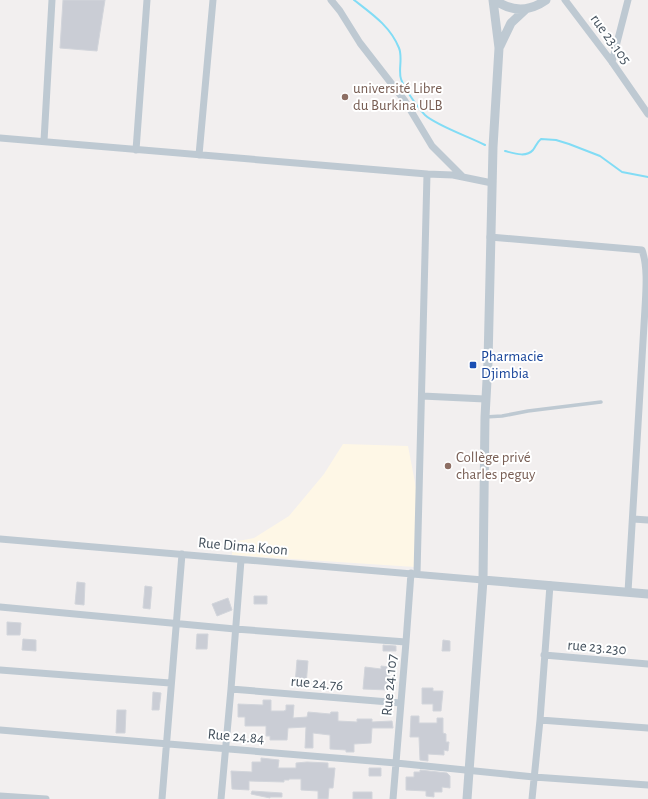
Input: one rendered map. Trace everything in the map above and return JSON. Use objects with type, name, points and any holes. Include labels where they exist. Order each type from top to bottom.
[{"type":"street","points":[[44,141],[52,0]]},
{"type":"street","points":[[136,150],[147,0]]},
{"type":"street","points":[[199,155],[213,0]]},
{"type":"street","points":[[331,0],[340,11],[360,43],[405,101],[432,146],[462,176]]},
{"type":"street","points":[[494,0],[502,5],[514,9],[526,9],[538,5],[546,0]]},
{"type":"street","points":[[467,799],[483,580],[485,417],[488,362],[490,237],[499,48],[494,0]]},
{"type":"street","name":"rue 23.105","points":[[565,0],[612,62],[648,114]]},
{"type":"street","points":[[612,62],[628,0]]},
{"type":"street","points":[[499,48],[511,23],[526,9]]},
{"type":"street","points":[[0,138],[462,176],[492,183]]},
{"type":"street","name":"Rue 24.107","points":[[393,799],[400,703],[414,573],[422,396],[427,174]]},
{"type":"street","points":[[490,237],[645,249],[647,262],[647,309],[628,592]]},
{"type":"street","points":[[422,396],[486,400]]},
{"type":"street","points":[[633,519],[648,520]]},
{"type":"street","name":"Rue Dima Koon","points":[[0,539],[483,580]]},
{"type":"street","points":[[162,799],[170,683],[177,623],[182,554]]},
{"type":"street","points":[[221,799],[232,689],[241,560]]},
{"type":"street","points":[[483,580],[648,594]]},
{"type":"street","points":[[532,799],[540,720],[550,585]]},
{"type":"street","points":[[0,607],[235,629],[406,642]]},
{"type":"street","name":"rue 23.230","points":[[544,655],[648,664]]},
{"type":"street","points":[[0,670],[170,683]]},
{"type":"street","name":"rue 24.76","points":[[232,689],[400,703]]},
{"type":"street","points":[[540,720],[648,728]]},
{"type":"street","name":"Rue 24.84","points":[[0,730],[226,748],[534,777],[648,785]]},
{"type":"street","points":[[0,796],[46,799]]},
{"type":"lane","points":[[485,417],[502,416],[528,411],[600,402]]},
{"type":"shaded area","points":[[343,444],[408,446],[417,493],[415,567],[232,555],[233,542],[254,538],[289,516],[324,474]]},
{"type":"building","points":[[63,0],[105,0],[97,51],[60,48]]},
{"type":"building","points":[[77,582],[85,583],[84,605],[75,604]]},
{"type":"building","points":[[145,586],[152,587],[150,609],[143,608]]},
{"type":"building","points":[[254,596],[267,596],[267,604],[254,604]]},
{"type":"building","points":[[228,598],[232,610],[217,616],[212,604]]},
{"type":"building","points":[[7,622],[21,623],[20,635],[7,635]]},
{"type":"building","points":[[197,634],[208,634],[207,649],[196,649]]},
{"type":"building","points":[[23,639],[36,640],[36,651],[22,650]]},
{"type":"building","points":[[443,640],[450,641],[450,651],[442,651]]},
{"type":"building","points":[[383,645],[396,646],[396,651],[383,651]]},
{"type":"building","points":[[297,660],[308,661],[306,685],[295,684]]},
{"type":"building","points":[[381,666],[390,667],[388,690],[363,689],[365,667],[381,669]]},
{"type":"building","points":[[422,688],[433,688],[433,691],[443,691],[441,711],[433,711],[433,704],[422,704]]},
{"type":"building","points":[[153,692],[161,693],[159,710],[152,710]]},
{"type":"building","points":[[263,700],[271,700],[271,711],[284,711],[286,710],[286,705],[294,705],[293,718],[307,717],[308,712],[330,714],[331,712],[338,712],[338,721],[357,722],[357,719],[372,719],[372,722],[392,721],[393,728],[372,728],[371,743],[354,744],[354,752],[330,749],[330,735],[313,733],[313,748],[305,748],[306,727],[288,728],[287,740],[270,740],[270,736],[266,736],[266,726],[245,726],[245,717],[238,717],[238,704],[263,705]]},
{"type":"building","points":[[117,710],[126,710],[125,733],[116,733]]},
{"type":"building","points":[[411,716],[419,716],[419,723],[437,723],[437,718],[443,718],[443,733],[446,734],[446,742],[449,742],[448,751],[444,750],[444,755],[428,754],[428,761],[420,760],[419,737],[410,737]]},
{"type":"building","points":[[261,758],[279,760],[278,768],[296,768],[296,763],[328,763],[328,768],[335,768],[333,788],[329,788],[328,799],[318,799],[318,791],[301,790],[301,779],[289,779],[284,780],[284,782],[249,781],[249,790],[232,789],[231,771],[252,772],[252,762],[261,762]]},
{"type":"building","points":[[369,768],[381,768],[381,776],[369,776]]},
{"type":"building","points":[[420,770],[447,773],[450,776],[450,788],[442,787],[442,792],[434,792],[434,797],[426,796],[426,791],[406,790],[406,777],[414,777],[414,772],[420,772]]},
{"type":"building","points":[[252,791],[282,793],[282,797],[270,798],[251,794]]},
{"type":"building","points":[[353,792],[372,792],[372,799],[353,799]]},
{"type":"waterway","points":[[354,0],[380,21],[391,33],[400,52],[401,79],[422,112],[437,123],[485,145]]},
{"type":"waterway","points":[[505,151],[527,154],[533,150],[541,139],[556,140],[600,156],[622,172],[648,177]]},
{"type":"place","name":"université Libre du Burkina ULB","points":[[345,97]]},
{"type":"place","name":"Pharmacie Djimbia","points":[[473,365]]},
{"type":"place","name":"Collège privé charles peguy","points":[[448,466]]}]
